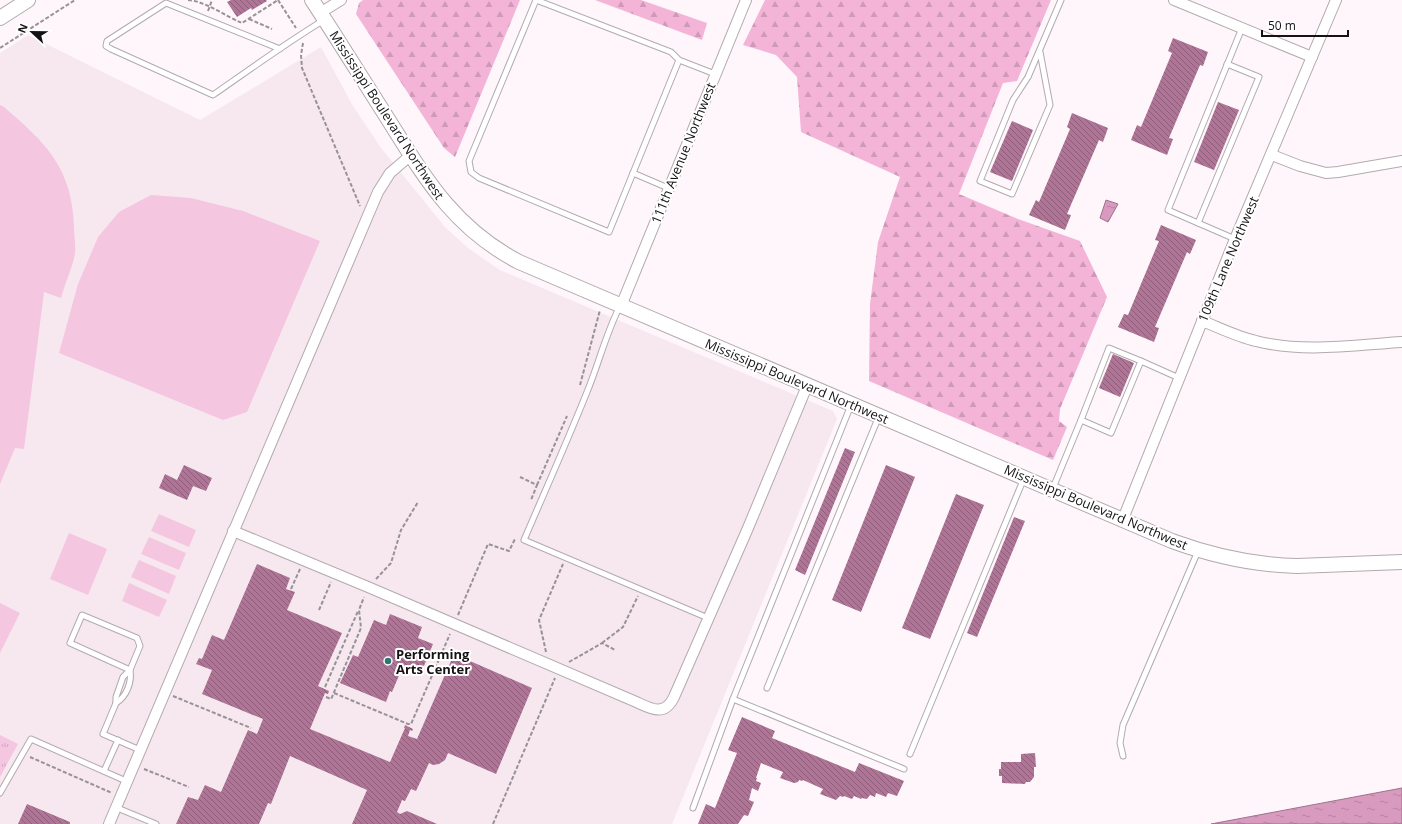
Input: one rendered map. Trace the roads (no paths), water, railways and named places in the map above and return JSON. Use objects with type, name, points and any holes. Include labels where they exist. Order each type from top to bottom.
[{"type":"street","points":[[0,18],[28,0]]},
{"type":"street","name":"Mississippi Boulevard Northwest","points":[[312,0],[411,155],[450,210],[482,240],[505,255],[807,386],[880,415],[1198,550],[1240,561],[1280,566],[1402,562]]},
{"type":"street","points":[[323,16],[341,0]]},
{"type":"street","name":"111th Avenue Northwest","points":[[621,306],[746,0]]},
{"type":"street","points":[[1174,0],[1312,57]]},
{"type":"street","name":"109th Lane Northwest","points":[[1123,519],[1202,321],[1336,0]]},
{"type":"street","points":[[109,824],[378,192],[390,173],[411,155]]},
{"type":"street","points":[[1272,155],[1300,166],[1326,173],[1402,161]]},
{"type":"street","points":[[1202,321],[1255,341],[1271,344],[1315,347],[1402,342]]},
{"type":"street","points":[[233,531],[452,628],[558,669],[648,707],[661,710],[668,707],[671,702],[748,528],[807,386]]},
{"type":"lane","points":[[680,60],[609,232],[479,178],[471,172],[469,161],[536,0],[671,52],[680,60],[715,74]]},
{"type":"lane","points":[[1040,52],[1050,106],[1012,194],[980,181],[1013,100],[1028,77],[1040,52],[1061,0]]},
{"type":"lane","points":[[280,49],[166,2],[107,41],[106,46],[212,95],[280,49],[323,16]]},
{"type":"lane","points":[[1236,239],[1168,210],[1242,28]]},
{"type":"lane","points":[[1198,223],[1259,77],[1227,64]]},
{"type":"lane","points":[[633,173],[668,188]]},
{"type":"lane","points":[[621,306],[612,322],[599,361],[578,414],[524,540],[708,618]]},
{"type":"lane","points":[[1053,489],[1109,348],[1179,378]]},
{"type":"lane","points":[[1081,420],[1111,433],[1141,361]]},
{"type":"lane","points":[[693,808],[733,699],[851,404]]},
{"type":"lane","points":[[767,688],[880,415]]},
{"type":"lane","points":[[910,754],[1024,477]]},
{"type":"lane","points":[[1123,756],[1120,743],[1123,725],[1198,550]]},
{"type":"lane","points":[[130,670],[70,643],[82,615],[137,638],[140,646],[130,670],[123,677],[116,697],[116,703],[103,734],[140,750]]},
{"type":"lane","points":[[733,699],[904,769]]},
{"type":"lane","points":[[0,793],[32,739],[126,781]]},
{"type":"lane","points":[[104,771],[118,740]]},
{"type":"lane","points":[[115,807],[156,824]]},
{"type":"water","points":[[1106,200],[1118,204],[1108,222],[1100,218]]},
{"type":"water","points":[[1402,788],[1402,824],[1211,824]]},
{"type":"place","name":"Performing Arts Center","points":[[388,661]]}]
